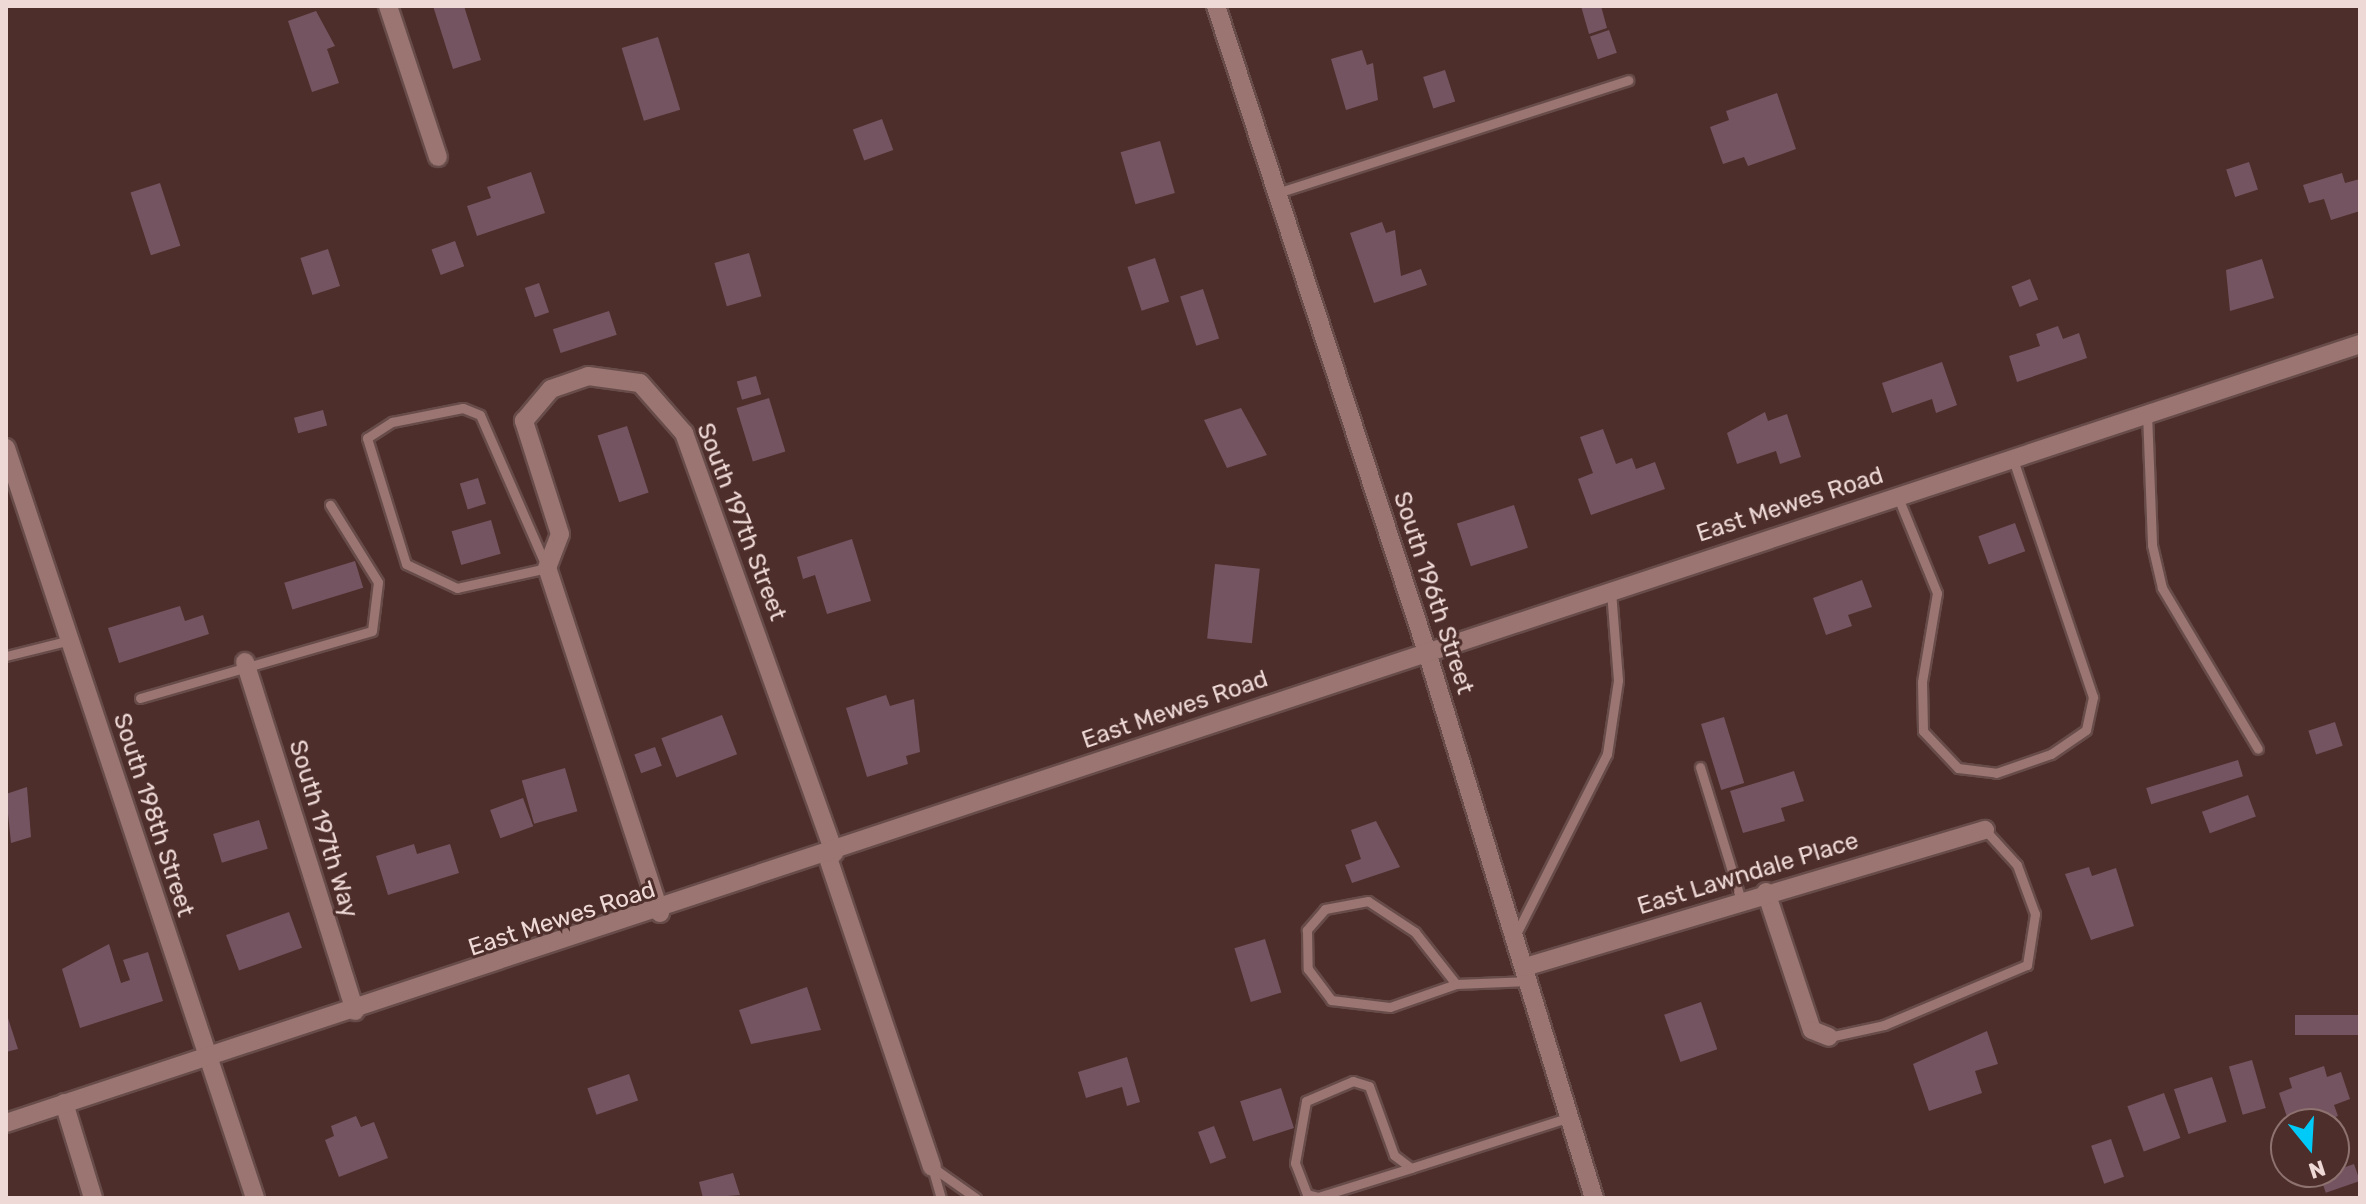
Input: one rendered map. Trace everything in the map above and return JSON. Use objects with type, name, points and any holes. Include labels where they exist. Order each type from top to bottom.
[{"type":"street","points":[[388,6],[438,157]]},
{"type":"street","name":"South 196th Street","points":[[1216,6],[1426,649],[1594,1198]]},
{"type":"street","name":"East Mewes Road","points":[[6,1123],[660,913],[1426,649],[2360,344]]},
{"type":"street","name":"South 197th Street","points":[[547,568],[560,534],[524,421],[551,389],[588,376],[640,383],[684,433],[707,487],[831,854],[932,1167]]},
{"type":"street","name":"South 198th Street","points":[[6,448],[255,1198]]},
{"type":"street","points":[[547,568],[660,913]]},
{"type":"street","name":"South 197th Way","points":[[245,662],[355,1011]]},
{"type":"street","name":"East Lawndale Place","points":[[1527,974],[1766,892],[1985,830]]},
{"type":"street","points":[[1766,892],[1812,1030],[1829,1037]]},
{"type":"street","points":[[64,1103],[93,1198]]},
{"type":"lane","points":[[1277,193],[1628,80]]},
{"type":"lane","points":[[436,411],[480,415],[547,568],[457,588],[406,564],[367,438],[436,411]]},
{"type":"lane","points":[[2147,413],[2152,545],[2162,588],[2258,749]]},
{"type":"lane","points":[[1897,495],[1937,593],[1922,682],[1923,731],[1958,768],[1996,773],[2051,754],[2086,730],[2093,697],[2013,457]]},
{"type":"lane","points":[[140,698],[245,662],[372,631],[378,582],[330,505]]},
{"type":"lane","points":[[1515,936],[1531,916],[1607,754],[1618,680],[1611,589]]},
{"type":"lane","points":[[6,656],[70,640]]},
{"type":"lane","points":[[1700,767],[1741,900]]},
{"type":"lane","points":[[1829,1037],[1884,1025],[2027,965],[2035,914],[2017,865],[1985,830]]},
{"type":"lane","points":[[1456,984],[1415,932],[1368,901],[1325,909],[1307,930],[1308,969],[1331,1000],[1390,1007],[1456,984],[1527,974]]},
{"type":"lane","points":[[1411,1168],[1394,1155],[1369,1086],[1353,1081],[1306,1101],[1295,1163],[1307,1194],[1318,1197],[1411,1168],[1570,1117]]},
{"type":"lane","points":[[932,1167],[941,1198]]},
{"type":"lane","points":[[932,1167],[976,1198]]},
{"type":"building","points":[[433,6],[464,6],[481,60],[453,69]]},
{"type":"building","points":[[1581,6],[1601,6],[1607,28],[1589,34]]},
{"type":"building","points":[[316,11],[335,46],[327,49],[339,83],[312,92],[288,21]]},
{"type":"building","points":[[1609,30],[1617,53],[1598,59],[1590,37]]},
{"type":"building","points":[[658,37],[680,110],[644,121],[622,48]]},
{"type":"building","points":[[1362,50],[1367,65],[1373,63],[1378,100],[1346,110],[1331,59]]},
{"type":"building","points":[[1445,70],[1455,101],[1433,108],[1423,77]]},
{"type":"building","points":[[1777,93],[1796,149],[1748,166],[1744,157],[1723,164],[1710,127],[1729,120],[1726,111]]},
{"type":"building","points":[[882,119],[893,150],[864,161],[853,130]]},
{"type":"building","points":[[1160,141],[1175,193],[1135,204],[1121,152]]},
{"type":"building","points":[[2249,162],[2258,190],[2235,197],[2226,169]]},
{"type":"building","points":[[531,172],[545,213],[477,236],[467,206],[491,198],[487,187]]},
{"type":"building","points":[[2342,173],[2345,183],[2360,179],[2360,211],[2331,220],[2324,199],[2309,203],[2303,185]]},
{"type":"building","points":[[160,183],[180,246],[151,255],[131,193]]},
{"type":"building","points":[[1382,222],[1386,233],[1395,230],[1401,276],[1421,269],[1427,285],[1374,303],[1350,233]]},
{"type":"building","points":[[455,241],[464,266],[441,275],[432,250]]},
{"type":"building","points":[[328,249],[340,286],[312,295],[300,258]]},
{"type":"building","points":[[749,253],[761,296],[727,306],[714,263]]},
{"type":"building","points":[[1155,258],[1169,302],[1142,311],[1127,267]]},
{"type":"building","points":[[2262,259],[2274,298],[2230,311],[2226,270]]},
{"type":"building","points":[[2030,279],[2038,299],[2020,307],[2011,286]]},
{"type":"building","points":[[539,283],[549,312],[535,317],[525,288]]},
{"type":"building","points":[[1203,289],[1219,338],[1196,346],[1180,296]]},
{"type":"building","points":[[609,311],[617,335],[561,353],[553,329]]},
{"type":"building","points":[[2058,326],[2063,339],[2079,333],[2087,358],[2017,382],[2009,356],[2040,346],[2036,334]]},
{"type":"building","points":[[1942,362],[1957,405],[1936,413],[1932,399],[1892,413],[1882,383]]},
{"type":"building","points":[[756,376],[761,394],[742,400],[737,382]]},
{"type":"building","points":[[769,398],[785,452],[753,461],[736,408]]},
{"type":"building","points":[[1241,408],[1267,455],[1227,468],[1204,420]]},
{"type":"building","points":[[323,410],[327,425],[298,433],[294,418]]},
{"type":"building","points":[[1765,412],[1768,421],[1787,414],[1801,457],[1780,464],[1776,451],[1737,464],[1727,433]]},
{"type":"building","points":[[627,426],[649,493],[619,502],[598,436]]},
{"type":"building","points":[[1603,429],[1616,464],[1632,458],[1636,469],[1655,462],[1665,489],[1591,515],[1578,479],[1593,473],[1580,437]]},
{"type":"building","points":[[478,478],[486,504],[468,509],[460,484]]},
{"type":"building","points":[[1514,505],[1528,548],[1471,566],[1457,524]]},
{"type":"building","points":[[491,520],[501,554],[461,565],[452,531]]},
{"type":"building","points":[[2015,523],[2025,551],[1989,565],[1978,536]]},
{"type":"building","points":[[852,539],[871,601],[827,614],[815,575],[803,579],[797,557]]},
{"type":"building","points":[[355,561],[363,588],[292,609],[284,583]]},
{"type":"building","points":[[1215,564],[1260,569],[1252,643],[1207,639]]},
{"type":"building","points":[[1862,580],[1872,607],[1848,615],[1852,626],[1826,635],[1813,598]]},
{"type":"building","points":[[180,606],[185,621],[203,615],[209,634],[119,663],[108,628]]},
{"type":"building","points":[[886,695],[890,706],[914,699],[920,752],[906,756],[908,764],[867,777],[846,708]]},
{"type":"building","points":[[722,715],[737,754],[676,778],[661,738]]},
{"type":"building","points":[[1724,717],[1744,783],[1721,790],[1701,724]]},
{"type":"building","points":[[2335,722],[2343,746],[2316,754],[2308,731]]},
{"type":"building","points":[[655,747],[662,766],[641,773],[634,755]]},
{"type":"building","points":[[2238,760],[2243,776],[2151,804],[2146,788]]},
{"type":"building","points":[[565,768],[577,811],[534,824],[522,780]]},
{"type":"building","points":[[1794,771],[1804,801],[1781,808],[1785,821],[1743,833],[1730,791]]},
{"type":"building","points":[[27,787],[31,837],[11,843],[6,794]]},
{"type":"building","points":[[2248,795],[2256,817],[2210,833],[2202,812]]},
{"type":"building","points":[[523,798],[533,826],[500,838],[490,810]]},
{"type":"building","points":[[259,820],[268,849],[222,863],[213,834]]},
{"type":"building","points":[[1376,821],[1400,867],[1352,883],[1345,865],[1361,859],[1351,830]]},
{"type":"building","points":[[414,844],[417,854],[450,844],[459,873],[388,895],[376,856]]},
{"type":"building","points":[[2089,867],[2092,876],[2116,868],[2134,926],[2091,940],[2065,874]]},
{"type":"building","points":[[289,912],[302,948],[239,971],[226,935]]},
{"type":"building","points":[[1265,939],[1281,993],[1251,1002],[1234,948]]},
{"type":"building","points":[[109,944],[121,983],[130,980],[123,960],[148,952],[163,1001],[80,1028],[62,969]]},
{"type":"building","points":[[807,987],[821,1030],[751,1044],[739,1010]]},
{"type":"building","points":[[1701,1002],[1717,1049],[1680,1062],[1664,1015]]},
{"type":"building","points":[[6,1012],[18,1049],[6,1052]]},
{"type":"building","points":[[2295,1015],[2360,1015],[2360,1035],[2295,1035]]},
{"type":"building","points":[[1987,1031],[1998,1064],[1975,1071],[1982,1093],[1929,1111],[1913,1064]]},
{"type":"building","points":[[1127,1057],[1140,1102],[1127,1106],[1122,1087],[1086,1098],[1078,1072]]},
{"type":"building","points":[[2252,1060],[2266,1108],[2243,1115],[2229,1067]]},
{"type":"building","points":[[2324,1066],[2327,1077],[2341,1072],[2350,1099],[2334,1105],[2335,1108],[2284,1108],[2279,1093],[2292,1088],[2289,1078]]},
{"type":"building","points":[[629,1074],[638,1100],[597,1115],[587,1088]]},
{"type":"building","points":[[2212,1077],[2227,1122],[2188,1134],[2174,1089]]},
{"type":"building","points":[[1281,1088],[1294,1128],[1253,1141],[1240,1101]]},
{"type":"building","points":[[2164,1093],[2180,1138],[2144,1151],[2127,1106]]},
{"type":"building","points":[[356,1116],[361,1127],[374,1122],[388,1158],[339,1177],[325,1140],[334,1136],[331,1126]]},
{"type":"building","points":[[1214,1126],[1226,1158],[1210,1164],[1198,1132]]},
{"type":"building","points":[[2111,1139],[2124,1177],[2104,1184],[2091,1146]]},
{"type":"building","points":[[2354,1164],[2360,1181],[2350,1184],[2350,1165]]},
{"type":"building","points":[[733,1173],[740,1195],[703,1198],[699,1182]]}]
